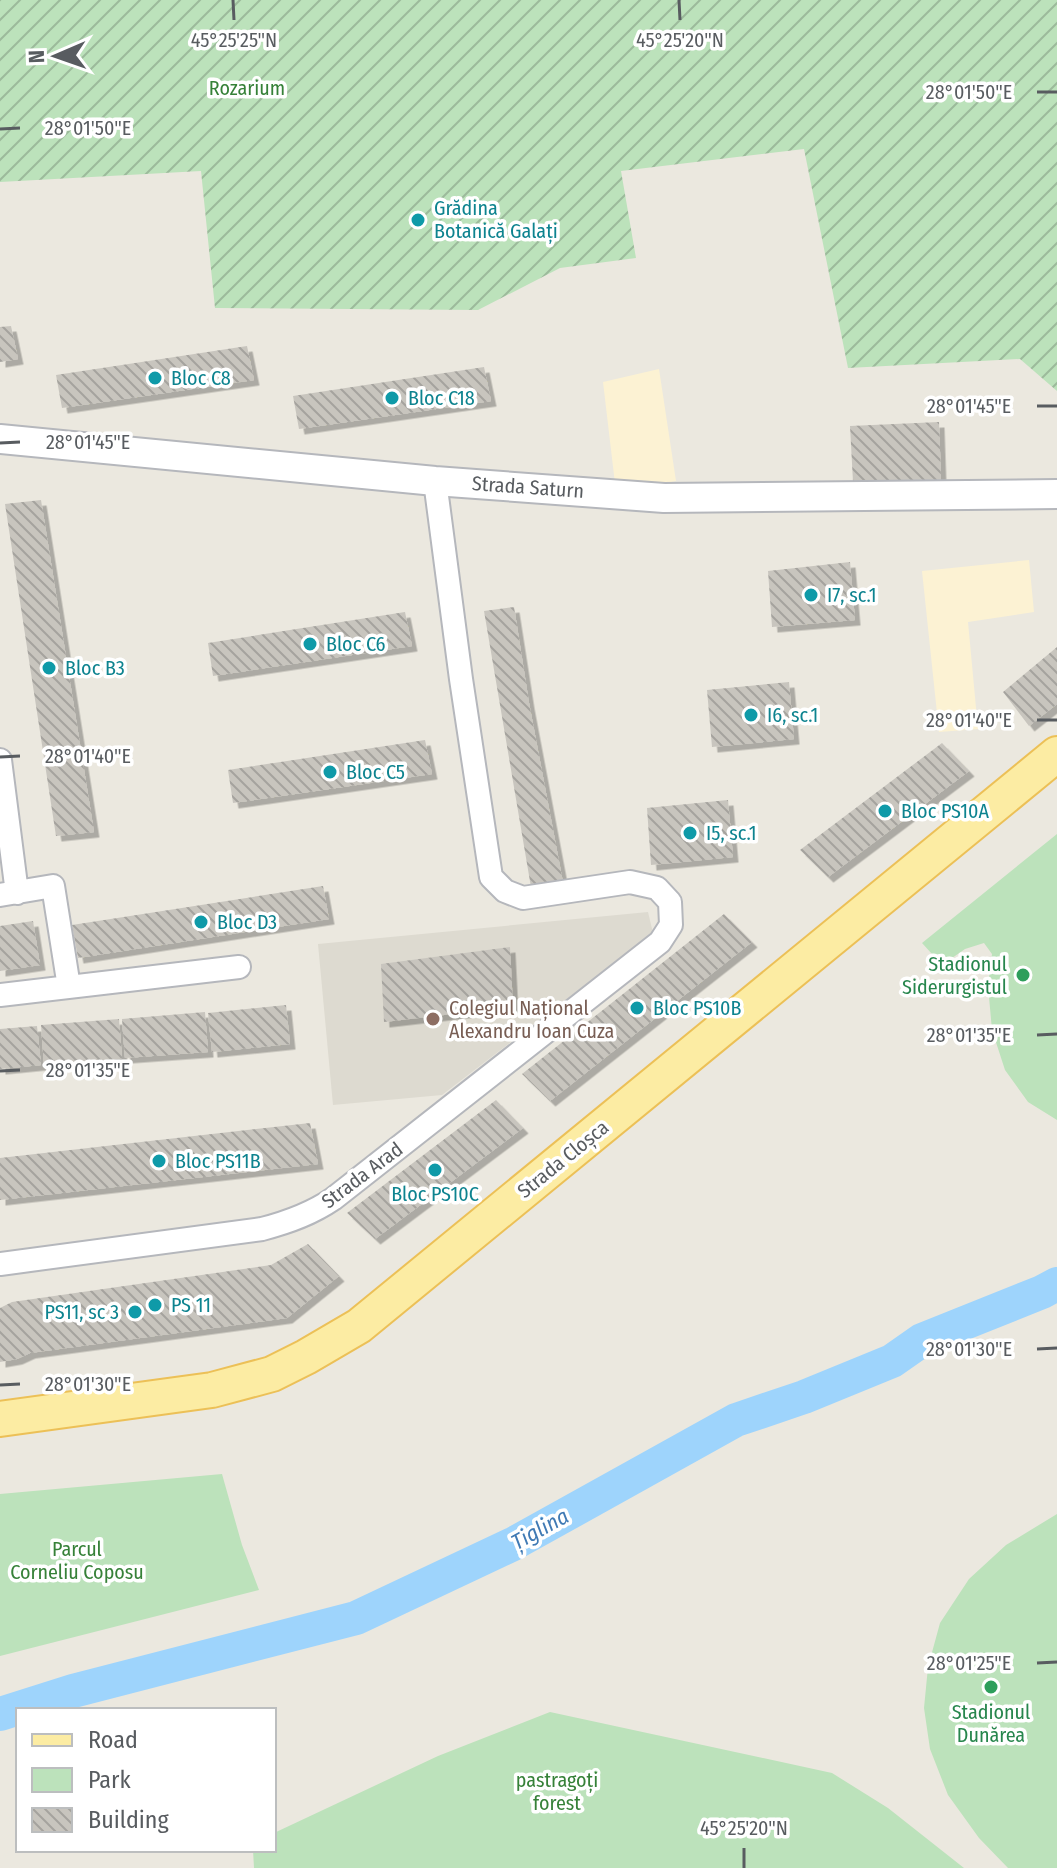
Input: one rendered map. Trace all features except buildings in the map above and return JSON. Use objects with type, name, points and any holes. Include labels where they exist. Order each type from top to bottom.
[{"type":"main road","name":"Strada Cloșca","points":[[0,1419],[212,1390],[272,1374],[359,1326],[1057,754]]},
{"type":"street","name":"Strada Saturn","points":[[0,439],[435,481],[664,498],[1057,494]]},
{"type":"street","name":"Strada Arad","points":[[0,1264],[262,1229],[315,1211],[660,942],[671,925],[670,902],[657,888],[630,882],[523,898],[505,891],[491,877],[435,481]]},
{"type":"street","points":[[0,760],[9,894],[53,886],[69,987]]},
{"type":"street","points":[[0,995],[239,967]]},
{"type":"shaded area","points":[[659,369],[676,481],[616,492],[603,382]]},
{"type":"shaded area","points":[[1029,560],[1034,612],[968,622],[978,729],[939,732],[922,571]]},
{"type":"shaded area","name":"Colegiul Național Alexandru Ioan Cuza","points":[[648,912],[653,933],[442,1095],[333,1105],[318,944]]},
{"type":"green space","name":"Grădina Botanică Galați","points":[[0,0],[1057,0],[1057,391],[1020,359],[848,368],[804,149],[621,171],[636,258],[560,268],[478,310],[215,308],[201,171],[0,182]]},
{"type":"green space","name":"Stadionul Siderurgistul","points":[[1057,834],[1057,1120],[1028,1102],[1005,1070],[992,1030],[988,986],[992,954],[984,943],[965,949],[942,965],[922,943]]},
{"type":"green space","name":"Parcul Corneliu Coposu","points":[[222,1474],[242,1545],[259,1590],[0,1656],[0,1494]]},
{"type":"green space","name":"Stadionul Dunărea","points":[[1057,1514],[1057,1868],[1008,1868],[979,1838],[948,1795],[930,1749],[924,1708],[928,1667],[940,1623],[969,1579],[1006,1545]]},
{"type":"green space","name":"pastragoți forest","points":[[550,1712],[832,1773],[888,1808],[964,1868],[254,1868],[253,1852],[276,1852],[276,1832],[438,1756]]},
{"type":"waterway","name":"Țiglina","points":[[19,1708],[73,1691],[356,1618],[513,1544],[736,1420],[804,1397],[892,1361],[922,1340],[1057,1284]]},
{"type":"waterway","name":"Țiglina","points":[[0,1714],[16,1709]]},
{"type":"place","name":"Grădina Botanică Galați","points":[[418,220]]},
{"type":"place","name":"Bloc C8","points":[[155,378]]},
{"type":"place","name":"Bloc C18","points":[[392,398]]},
{"type":"place","name":"I7, sc.1","points":[[811,595]]},
{"type":"place","name":"Bloc C6","points":[[310,644]]},
{"type":"place","name":"Bloc B3","points":[[49,668]]},
{"type":"place","name":"I6, sc.1","points":[[751,715]]},
{"type":"place","name":"Bloc C5","points":[[330,772]]},
{"type":"place","name":"Bloc PS10A","points":[[885,811]]},
{"type":"place","name":"I5, sc.1","points":[[690,833]]},
{"type":"place","name":"Bloc D3","points":[[201,922]]},
{"type":"place","name":"Stadionul Siderurgistul","points":[[1023,975]]},
{"type":"place","name":"Bloc PS10B","points":[[637,1008]]},
{"type":"place","name":"Colegiul Național Alexandru Ioan Cuza","points":[[433,1019]]},
{"type":"place","name":"Bloc PS11B","points":[[159,1161]]},
{"type":"place","name":"Bloc PS10C","points":[[435,1170]]},
{"type":"place","name":"PS 11","points":[[155,1305]]},
{"type":"place","name":"PS11, sc 3","points":[[135,1312]]},
{"type":"place","name":"Stadionul Dunărea","points":[[991,1687]]},
{"type":"park label","name":"Rozarium","points":[[247,88]]}]
